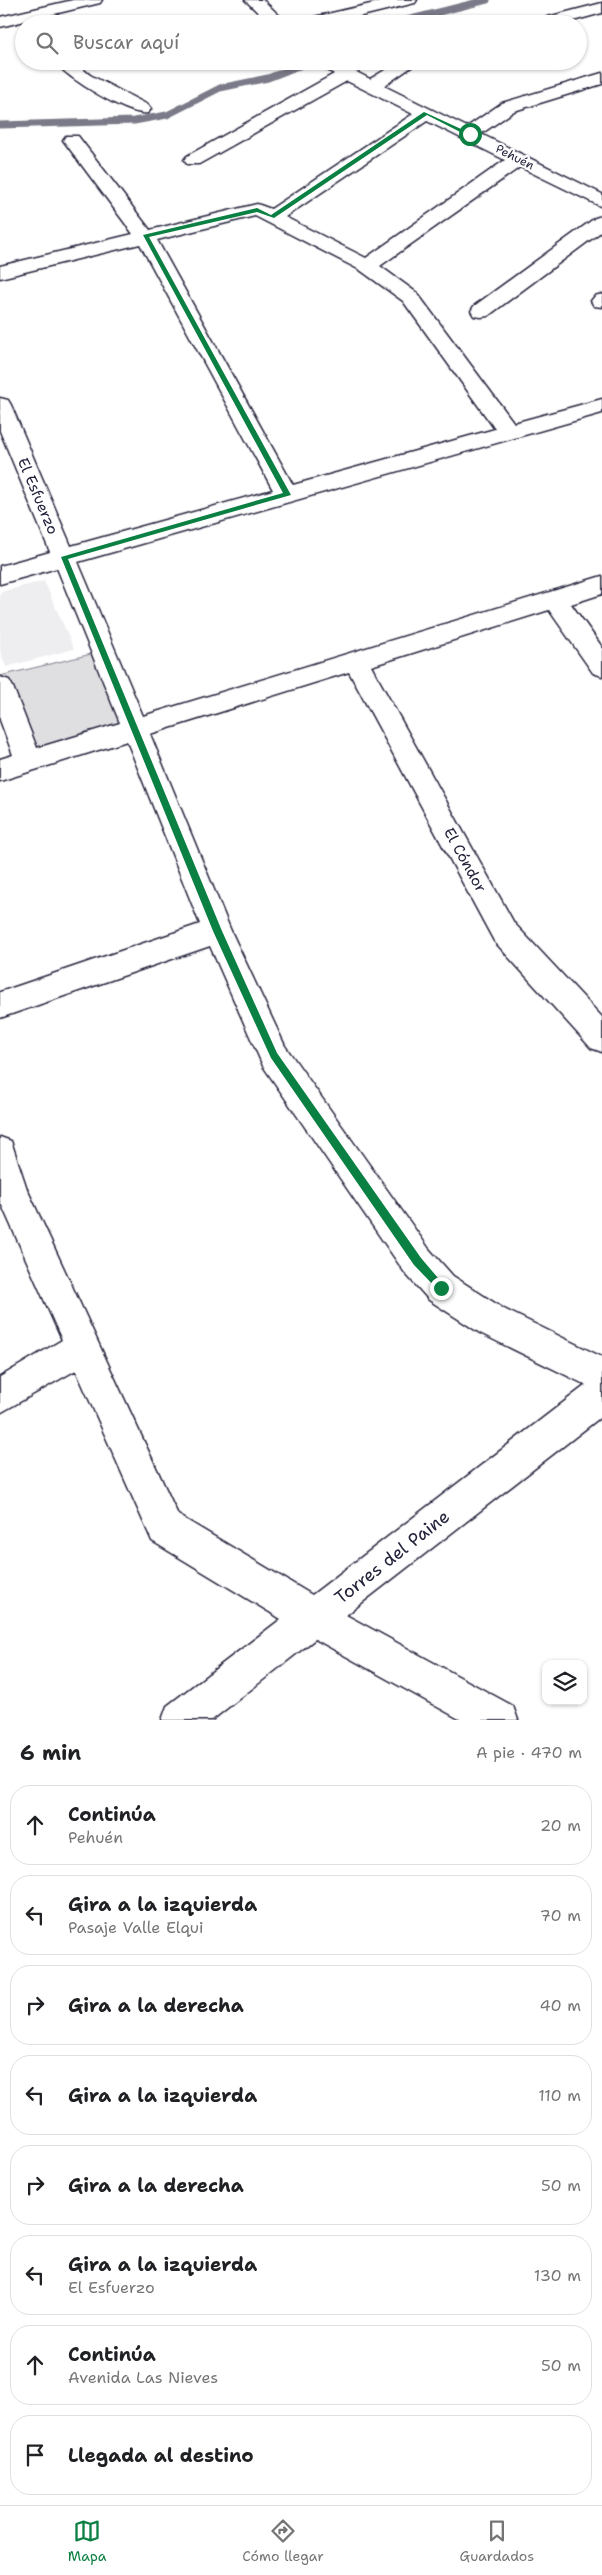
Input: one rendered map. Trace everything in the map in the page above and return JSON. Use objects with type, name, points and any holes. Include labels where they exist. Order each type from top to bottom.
[{"type":"street","points":[[43,15],[94,0]]},
{"type":"street","points":[[253,0],[267,15]]},
{"type":"street","points":[[345,15],[409,0]]},
{"type":"street","points":[[576,15],[602,8]]},
{"type":"street","points":[[73,70],[84,79],[142,109]]},
{"type":"street","name":"Pehuén","points":[[338,70],[602,201]]},
{"type":"street","points":[[371,86],[397,70]]},
{"type":"street","points":[[193,160],[346,74]]},
{"type":"street","points":[[470,134],[508,107],[602,78]]},
{"type":"street","points":[[272,217],[426,113]]},
{"type":"street","points":[[72,140],[145,236],[288,495]]},
{"type":"street","points":[[366,266],[519,159]]},
{"type":"street","points":[[0,272],[257,210],[366,266],[410,297],[509,432]]},
{"type":"street","points":[[481,310],[602,222]]},
{"type":"street","name":"El Esfuerzo","points":[[0,405],[217,931],[274,1056],[417,1261],[441,1288],[492,1321],[602,1375]]},
{"type":"street","points":[[0,576],[602,406]]},
{"type":"street","points":[[0,770],[602,585]]},
{"type":"street","points":[[555,600],[602,666]]},
{"type":"street","name":"El Cóndor","points":[[356,662],[504,932],[602,1038]]},
{"type":"street","points":[[0,687],[29,762]]},
{"type":"street","points":[[0,1005],[217,931]]},
{"type":"street","points":[[0,1152],[12,1192],[165,1528],[314,1618],[498,1720]]},
{"type":"street","points":[[0,1396],[82,1347]]},
{"type":"street","name":"Torres del Paine","points":[[181,1720],[602,1394]]},
{"type":"shaded area","points":[[44,581],[74,649],[6,667],[0,650],[0,592]]},
{"type":"shaded area","points":[[104,651],[135,730],[29,762],[0,687],[0,676]]},
{"type":"waterway","points":[[427,15],[487,0]]},
{"type":"waterway","points":[[0,125],[134,121],[167,115],[220,88],[268,78],[289,70]]},
{"type":"route","points":[[441,1288],[417,1261],[274,1056],[217,931],[64,557],[288,495],[145,236],[257,210],[272,217],[426,113],[470,134]]}]
